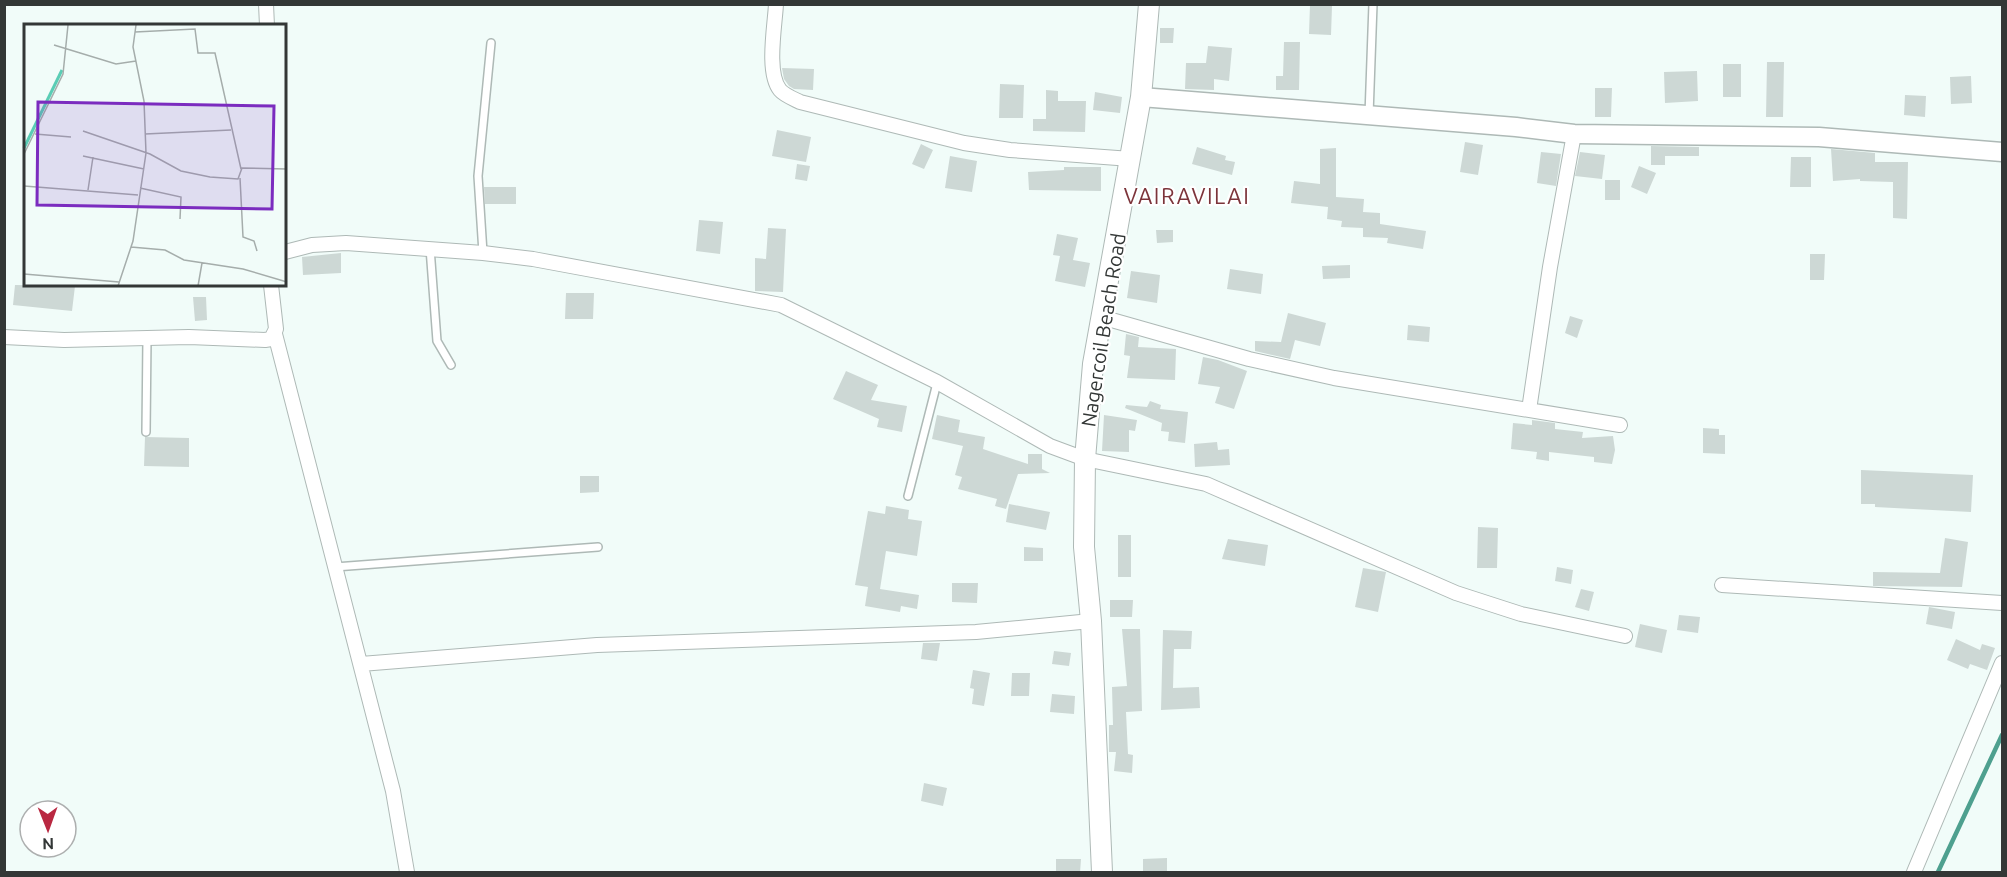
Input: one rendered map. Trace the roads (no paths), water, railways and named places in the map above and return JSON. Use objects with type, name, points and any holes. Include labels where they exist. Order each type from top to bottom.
[{"type":"main road","name":"Nagercoil Beach Road","points":[[1102,873],[1091,621],[1084,547],[1085,459],[1093,364],[1141,97],[1149,4]]},
{"type":"street","points":[[266,4],[267,24]]},
{"type":"street","points":[[776,4],[772,64],[774,78],[780,90],[800,102],[964,143],[1010,150],[1131,159]]},
{"type":"street","points":[[1141,97],[1574,134],[1819,137],[2002,152]]},
{"type":"street","points":[[1529,410],[1550,267],[1574,134]]},
{"type":"street","points":[[286,252],[312,245],[346,243],[483,253],[533,259],[781,305],[937,382],[1050,446],[1085,459],[1206,484],[1456,593],[1521,614],[1625,636]]},
{"type":"street","points":[[272,286],[275,334],[393,791],[407,873]]},
{"type":"street","points":[[1101,317],[1249,359],[1334,378],[1620,425]]},
{"type":"street","points":[[4,337],[265,340],[275,334]]},
{"type":"street","points":[[1722,585],[2002,603]]},
{"type":"street","points":[[361,664],[597,645],[976,632],[1091,621]]},
{"type":"street","points":[[1914,873],[2002,663]]},
{"type":"lane","points":[[1369,115],[1373,4]]},
{"type":"lane","points":[[483,253],[478,176],[491,43]]},
{"type":"lane","points":[[430,248],[437,341],[451,365]]},
{"type":"lane","points":[[146,432],[147,338]]},
{"type":"lane","points":[[908,496],[937,382]]},
{"type":"lane","points":[[335,567],[598,547]]},
{"type":"waterway","points":[[1938,872],[2002,735]]},
{"type":"district","name":"VAIRAVILAI","points":[[1187,195]]}]
